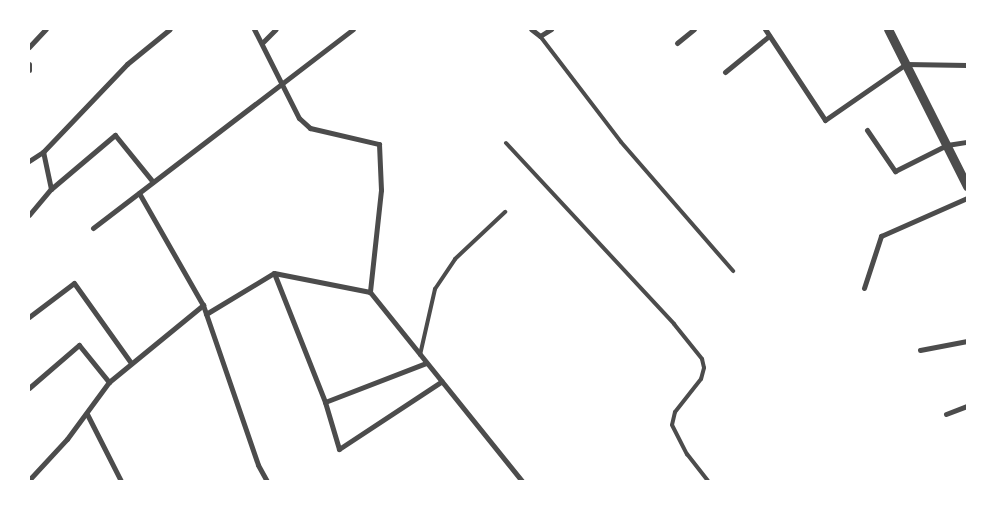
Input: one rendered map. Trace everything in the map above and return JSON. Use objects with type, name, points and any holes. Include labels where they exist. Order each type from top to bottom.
[{"type":"street","points":[[29,47],[44,29]]},
{"type":"street","points":[[29,161],[43,152],[127,64],[170,29]]},
{"type":"street","points":[[254,29],[299,118],[310,128],[379,144],[381,190],[370,292]]},
{"type":"street","points":[[262,42],[276,29]]},
{"type":"street","points":[[93,228],[353,29]]},
{"type":"street","points":[[532,29],[540,36],[551,29]]},
{"type":"street","points":[[677,43],[694,29]]},
{"type":"street","points":[[765,29],[825,120],[906,64],[967,65]]},
{"type":"street","points":[[888,29],[967,186]]},
{"type":"street","points":[[725,72],[769,36]]},
{"type":"street","points":[[29,64],[29,70]]},
{"type":"street","points":[[867,130],[895,171],[946,145],[967,142]]},
{"type":"street","points":[[29,215],[50,189],[115,135],[153,182]]},
{"type":"street","points":[[43,152],[50,189]]},
{"type":"street","points":[[139,193],[202,305],[258,465],[267,481]]},
{"type":"street","points":[[864,288],[881,236],[967,198]]},
{"type":"street","points":[[274,273],[325,402],[339,449],[442,381]]},
{"type":"street","points":[[206,314],[274,273],[370,292],[522,481]]},
{"type":"street","points":[[29,317],[74,283],[131,363]]},
{"type":"street","points":[[29,480],[86,414],[109,382],[202,305]]},
{"type":"street","points":[[920,350],[967,341]]},
{"type":"street","points":[[29,388],[79,345],[109,382]]},
{"type":"street","points":[[325,402],[426,363]]},
{"type":"street","points":[[946,414],[967,406]]},
{"type":"street","points":[[86,414],[121,481]]},
{"type":"lane","points":[[540,36],[621,142],[733,270]]},
{"type":"lane","points":[[506,143],[674,324],[702,359],[704,368],[701,379],[675,412],[672,425],[687,454],[708,481]]},
{"type":"lane","points":[[420,355],[435,289],[455,259],[505,212]]}]
